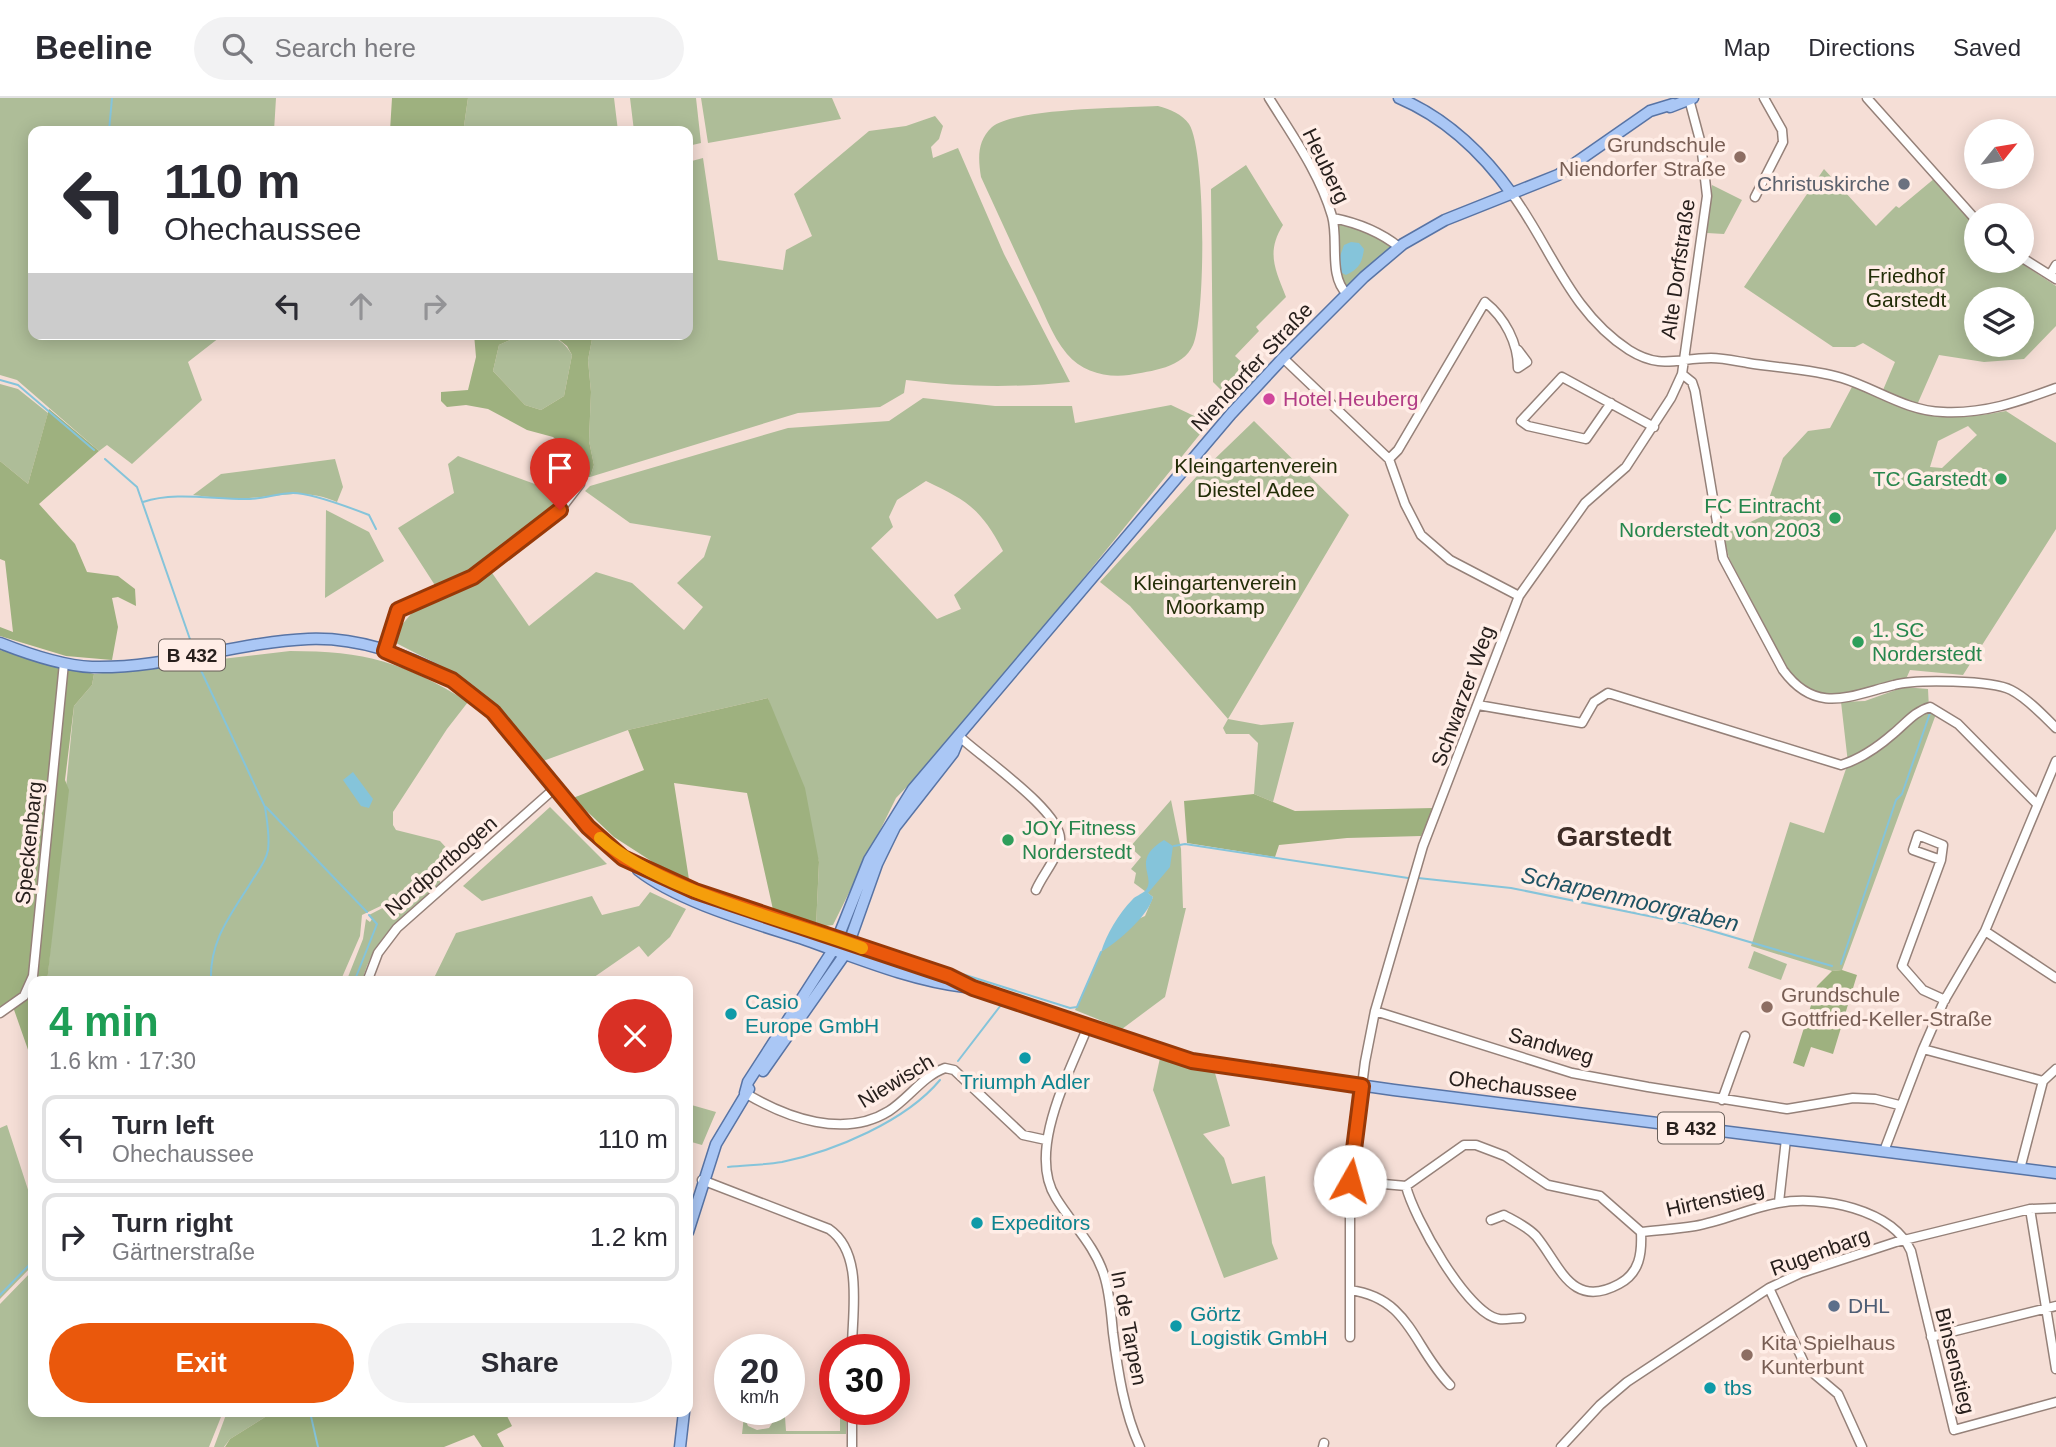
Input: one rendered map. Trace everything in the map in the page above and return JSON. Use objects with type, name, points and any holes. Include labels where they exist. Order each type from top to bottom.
[{"type":"main road","points":[[1399,98],[1454,130],[1487,161],[1512,194]]},
{"type":"main road","name":"Niendorfer Straße","points":[[693,1213],[702,1180],[722,1130],[844,946],[880,839],[913,789],[960,737],[1169,486],[1283,358],[1399,247],[1445,220],[1570,169],[1647,115],[1683,100]]},
{"type":"main road","name":"Ohechaussee","points":[[0,643],[64,663],[117,666],[309,639],[356,643],[385,651],[452,680],[493,712],[588,827],[646,876],[724,912],[833,950]]},
{"type":"main road","name":"Ohechaussee","points":[[623,858],[695,891],[948,986],[975,989],[1192,1061],[1362,1086],[2056,1173]]},
{"type":"main road","name":"Niendorfer Straße","points":[[745,1093],[748,1082],[833,950],[844,946]]},
{"type":"main road","points":[[680,1447],[683,1417]]},
{"type":"street","name":"Heuberg","points":[[1269,98],[1320,185],[1333,218],[1339,280],[1347,294]]},
{"type":"street","points":[[1755,197],[1783,142],[1783,130],[1764,98]]},
{"type":"street","points":[[1867,98],[1964,207]]},
{"type":"street","name":"Alte Dorfstraße","points":[[1682,362],[1704,234],[1707,196],[1701,144],[1683,100]]},
{"type":"street","points":[[1512,194],[1564,283],[1609,336],[1646,359],[1663,363],[1713,358],[1838,377],[1866,386],[1912,408],[1942,412],[1996,409],[2056,388]]},
{"type":"street","points":[[1333,218],[1367,228],[1399,247]]},
{"type":"street","points":[[2034,265],[2053,277],[2056,265]]},
{"type":"street","points":[[1390,458],[1398,450],[1485,302],[1509,331],[1518,350]]},
{"type":"street","points":[[1283,358],[1390,458],[1405,504],[1421,535],[1450,561],[1519,596]]},
{"type":"street","name":"Schwarzer Weg","points":[[1350,1337],[1350,1181],[1362,1086],[1375,1011],[1423,846],[1519,596],[1585,503],[1626,467],[1654,427],[1682,374],[1682,362]]},
{"type":"street","points":[[1682,374],[1692,382],[1695,391],[1723,558],[1794,686],[1833,700],[1863,696],[1892,685],[1917,681],[1979,684],[2010,689],[2056,728]]},
{"type":"street","points":[[1611,403],[1586,439],[1528,426],[1521,421],[1562,377],[1611,403],[1654,427]]},
{"type":"street","points":[[385,651],[398,610],[473,577],[560,510],[580,484]]},
{"type":"street","name":"Speckenbarg","points":[[33,976],[64,663]]},
{"type":"street","points":[[1478,705],[1582,723],[1594,702],[1608,692],[1841,765],[1857,760],[1894,734],[1919,710],[1930,707],[1958,724],[2036,803]]},
{"type":"street","points":[[960,737],[1047,811],[1059,828],[1059,845],[1036,890]]},
{"type":"street","points":[[1884,1151],[1899,1105],[1923,1049],[1945,1000],[1985,931],[2036,803],[2056,761]]},
{"type":"street","name":"Nordportbogen","points":[[370,976],[378,953],[401,923],[555,788]]},
{"type":"street","points":[[1941,860],[1902,966],[1907,975],[1916,979],[1923,990],[1945,1000]]},
{"type":"street","points":[[1985,931],[2056,978]]},
{"type":"street","name":"Speckenbarg","points":[[0,1013],[24,996],[28,987]]},
{"type":"street","name":"Sandweg","points":[[1375,1011],[1572,1073],[1722,1100],[1787,1109],[1853,1098],[1875,1099],[1899,1105]]},
{"type":"street","name":"In de Tarpen","points":[[1088,1026],[1046,1140],[1047,1173],[1054,1196],[1089,1245],[1104,1275],[1122,1388],[1131,1425],[1140,1447]]},
{"type":"street","points":[[1722,1100],[1745,1036]]},
{"type":"street","points":[[1923,1049],[2043,1081]]},
{"type":"street","name":"Niewisch","points":[[745,1093],[798,1117],[844,1126],[864,1122],[889,1111],[945,1068],[954,1070],[1023,1135],[1046,1140]]},
{"type":"street","points":[[2020,1169],[2043,1081],[2056,1069]]},
{"type":"street","points":[[1779,1202],[1786,1139]]},
{"type":"street","name":"Hirtenstieg","points":[[1406,1186],[1464,1146],[1476,1145],[1505,1156],[1548,1185],[1600,1196],[1641,1232],[1696,1226],[1779,1202],[1808,1203],[1862,1211],[1894,1226],[1906,1240]]},
{"type":"street","points":[[702,1180],[829,1229],[841,1239],[851,1261],[852,1334]]},
{"type":"street","points":[[1350,1181],[1406,1186],[1434,1248],[1474,1303],[1497,1319],[1521,1318]]},
{"type":"street","name":"Rugenbarg","points":[[1561,1447],[1600,1405],[1627,1382],[1769,1288],[1801,1273],[1906,1240],[2030,1209],[2056,1208]]},
{"type":"street","points":[[2030,1209],[2056,1369]]},
{"type":"street","points":[[1492,1220],[1504,1215],[1522,1224],[1536,1235],[1560,1275],[1587,1291],[1601,1290],[1629,1277],[1642,1251],[1641,1232]]},
{"type":"street","name":"Binsenstieg","points":[[1906,1240],[1954,1430],[2056,1402]]},
{"type":"street","points":[[1769,1288],[1806,1367],[1838,1394],[1861,1447]]},
{"type":"street","points":[[1350,1290],[1368,1292],[1390,1302],[1412,1328],[1431,1363],[1450,1385]]},
{"type":"street","points":[[1931,1337],[2056,1306]]},
{"type":"street","points":[[852,1425],[852,1447]]},
{"type":"green space","points":[[0,98],[276,98],[274,126],[28,126],[28,340],[216,340],[188,362],[202,400],[132,464],[107,445],[99,451],[17,380],[0,375]]},
{"type":"green space","points":[[392,98],[468,98],[464,126],[390,126]]},
{"type":"green space","points":[[468,98],[614,98],[617,126],[464,126]]},
{"type":"green space","points":[[630,98],[696,98],[701,143],[693,145],[693,126],[633,126]]},
{"type":"green space","points":[[701,98],[832,98],[841,119],[708,143]]},
{"type":"green space","points":[[1158,106],[1183,117],[1195,140],[1199,165],[1202,233],[1197,328],[1188,353],[1174,364],[1156,370],[1112,376],[1080,365],[1056,339],[981,177],[980,150],[987,132],[992,127],[1023,116],[1071,110]]},
{"type":"green space","points":[[935,116],[943,126],[939,139],[931,147],[933,158],[958,148],[1004,254],[1070,382],[988,386],[906,380],[904,393],[880,407],[798,413],[590,477],[594,465],[589,441],[591,392],[588,360],[592,340],[693,340],[693,161],[703,158],[718,260],[783,270],[786,250],[812,236],[794,194],[869,131],[906,126]]},
{"type":"green space","points":[[1246,165],[1283,225],[1275,244],[1274,261],[1286,297],[1256,327],[1259,331],[1235,356],[1259,378],[1232,401],[1213,382],[1211,189]]},
{"type":"green space","name":"Friedhof Garstedt","points":[[1824,169],[1876,226],[1896,206],[1899,208],[1935,178],[1964,210],[1964,273],[2034,272],[2056,286],[2056,326],[2034,349],[2034,287],[1964,287],[1964,357],[2026,357],[1984,362],[1939,355],[1917,405],[1883,390],[1895,362],[1863,343],[1855,347],[1833,347],[1744,287]]},
{"type":"green space","points":[[1712,185],[1742,200],[1724,234],[1707,233]]},
{"type":"green space","points":[[1334,221],[1366,229],[1394,247],[1346,290],[1341,283]]},
{"type":"green space","points":[[475,340],[510,340],[499,345],[493,371],[525,405],[541,410],[564,396],[572,355],[560,340],[592,340],[588,360],[591,392],[589,441],[594,465],[590,477],[577,476],[565,447],[553,437],[527,430],[488,409],[466,405],[447,407],[441,401],[441,392],[468,390],[476,357]]},
{"type":"green space","points":[[510,340],[558,340],[572,355],[564,396],[541,410],[525,405],[493,371],[499,345]]},
{"type":"green space","points":[[0,384],[18,389],[48,413],[28,484],[0,461]]},
{"type":"green space","points":[[1853,385],[1892,404],[1926,414],[1962,417],[2006,411],[2056,443],[2056,529],[1963,675],[1910,670],[1906,679],[1832,698],[1796,684],[1729,558],[1723,535],[1763,516],[1783,458],[1808,431],[1830,428]],"holes":[[[1968,426],[1977,435],[1942,468],[1930,467],[1938,441]]]},
{"type":"green space","points":[[923,398],[995,406],[1072,406],[1075,423],[1171,405],[1209,423],[1056,612],[926,767],[896,798],[833,925],[816,927],[819,862],[768,698],[628,730],[543,761],[494,705],[449,670],[396,643],[396,632],[415,609],[490,570],[529,626],[596,572],[632,583],[684,630],[703,607],[677,583],[704,557],[711,536],[630,523],[585,491],[590,486],[788,428],[889,421]],"holes":[[[926,481],[972,508],[988,525],[1003,551],[954,595],[961,609],[937,619],[871,548],[893,527],[889,517],[897,500]]]},
{"type":"green space","points":[[49,409],[99,451],[39,504],[75,544],[87,572],[118,576],[135,589],[136,606],[118,597],[112,598],[118,627],[112,660],[66,656],[0,636],[0,627],[13,632],[5,561],[0,559],[0,461],[28,484]]},
{"type":"green space","name":"Kleingartenverein Moorkamp","points":[[1254,421],[1349,515],[1228,719],[1130,606],[1100,582],[1197,476]]},
{"type":"green space","points":[[458,456],[568,496],[560,506],[474,573],[438,590],[398,528],[454,493],[448,464]]},
{"type":"green space","points":[[335,459],[343,487],[337,502],[304,494],[235,499],[193,495],[221,474]]},
{"type":"green space","points":[[326,510],[369,532],[384,561],[325,598]]},
{"type":"green space","points":[[0,650],[94,674],[92,685],[74,706],[65,780],[69,790],[48,976],[28,976],[28,1050],[12,1004],[0,1011]]},
{"type":"green space","points":[[290,651],[317,652],[340,653],[383,662],[403,668],[445,688],[468,702],[447,729],[393,812],[393,825],[396,830],[440,841],[452,854],[451,865],[420,887],[362,915],[360,936],[343,976],[48,976],[74,706],[92,685],[94,674]]},
{"type":"green space","points":[[1904,687],[1928,689],[1929,709],[1936,714],[1842,970],[1832,971],[1751,946],[1790,822],[1824,833],[1848,763],[1841,702],[1865,701]]},
{"type":"green space","points":[[768,698],[805,788],[819,862],[816,927],[774,914],[747,793],[674,783],[690,886],[614,837],[573,798],[644,770],[628,730]]},
{"type":"green space","points":[[1228,719],[1261,725],[1294,722],[1273,802],[1254,794],[1258,743],[1249,734],[1226,734],[1223,728]]},
{"type":"green space","points":[[1254,794],[1295,811],[1434,808],[1421,836],[1347,838],[1279,845],[1275,857],[1187,843],[1184,801]]},
{"type":"green space","points":[[1171,800],[1181,849],[1183,908],[1186,908],[1165,997],[1122,1029],[1075,1010],[1101,952],[1136,920],[1145,916],[1153,897],[1134,883],[1136,873],[1131,869],[1141,857],[1130,847]]},
{"type":"green space","points":[[550,807],[607,864],[482,901],[463,886]]},
{"type":"green space","points":[[439,879],[441,884],[404,915],[383,938],[374,951],[364,976],[348,976],[363,939],[366,919],[370,922],[372,919],[369,915]]},
{"type":"green space","points":[[650,892],[686,909],[670,937],[648,957],[639,946],[596,976],[435,976],[456,933],[592,896],[602,915],[639,906]]},
{"type":"green space","points":[[1754,951],[1787,964],[1781,980],[1748,968]]},
{"type":"green space","points":[[1842,970],[1857,975],[1833,1054],[1811,1047],[1804,1067],[1793,1063],[1817,986],[1832,971]]},
{"type":"green space","points":[[1160,1058],[1215,1073],[1230,1126],[1203,1134],[1224,1158],[1232,1184],[1265,1176],[1272,1243],[1278,1259],[1224,1278],[1153,1090]]},
{"type":"green space","points":[[693,1105],[716,1112],[702,1145],[693,1142]]},
{"type":"green space","points":[[7,1125],[28,1190],[28,1270],[0,1299],[0,1128]]},
{"type":"green space","points":[[28,1275],[28,1417],[221,1417],[209,1447],[0,1447],[0,1304]]},
{"type":"green space","points":[[225,1417],[265,1417],[230,1439],[224,1447],[214,1447]]},
{"type":"green space","points":[[265,1417],[508,1417],[512,1426],[497,1434],[504,1447],[482,1447],[474,1435],[444,1447],[225,1447],[230,1439]]},
{"type":"green space","points":[[743,1425],[757,1430],[769,1428],[771,1425],[786,1425],[786,1431],[840,1431],[840,1425],[846,1425],[846,1434],[742,1434]]},
{"type":"water","points":[[1359,243],[1364,249],[1359,265],[1346,275],[1340,272],[1339,259],[1344,245]]},
{"type":"water","points":[[353,772],[373,799],[369,808],[361,806],[343,780]]},
{"type":"water","points":[[1164,840],[1173,846],[1170,867],[1148,893],[1153,897],[1146,912],[1132,928],[1101,952],[1122,911],[1148,886],[1148,855]]},
{"type":"waterway","points":[[109,126],[112,98]]},
{"type":"waterway","points":[[0,380],[18,385],[94,450]]},
{"type":"waterway","points":[[105,459],[137,487],[192,645]]},
{"type":"waterway","points":[[143,502],[169,497],[250,499],[287,493],[310,495],[369,515],[376,529]]},
{"type":"waterway","points":[[198,664],[265,807],[268,834],[268,850],[264,862],[218,940],[211,976]]},
{"type":"waterway","name":"Scharpenmoorgraben","points":[[1841,964],[1896,800],[1902,794],[1930,713]]},
{"type":"waterway","name":"Scharpenmoorgraben","points":[[266,807],[367,912]]},
{"type":"waterway","name":"Scharpenmoorgraben","points":[[1174,846],[1185,844],[1408,878]]},
{"type":"waterway","name":"Scharpenmoorgraben","points":[[1418,878],[1511,888],[1688,924],[1832,966]]},
{"type":"waterway","name":"Scharpenmoorgraben","points":[[356,976],[377,924],[369,915]]},
{"type":"waterway","name":"Scharpenmoorgraben","points":[[921,961],[1070,1008],[1077,1007],[1101,952]]},
{"type":"waterway","name":"Scharpenmoorgraben","points":[[958,1061],[1001,1005]]},
{"type":"waterway","name":"Scharpenmoorgraben","points":[[728,1167],[782,1162],[846,1142],[908,1109],[940,1080]]},
{"type":"waterway","points":[[0,1295],[28,1266]]},
{"type":"waterway","points":[[311,1417],[318,1447]]},
{"type":"slow traffic","points":[[600,838],[623,858],[695,891],[862,948]]},
{"type":"place","name":"Grundschule Niendorfer Straße","points":[[1740,157]]},
{"type":"place","name":"Christuskirche","points":[[1904,184]]},
{"type":"place","name":"Hotel Heuberg","points":[[1269,399]]},
{"type":"place","name":"TC Garstedt","points":[[2001,479]]},
{"type":"place","name":"FC Eintracht Norderstedt von 2003","points":[[1835,518]]},
{"type":"place","name":"1. SC Norderstedt","points":[[1858,642]]},
{"type":"place","name":"JOY Fitness Norderstedt","points":[[1008,840]]},
{"type":"place","name":"Grundschule Gottfried-Keller-Straße","points":[[1767,1007]]},
{"type":"place","name":"Casio Europe GmbH","points":[[731,1014]]},
{"type":"place","name":"Triumph Adler","points":[[1025,1058]]},
{"type":"place","name":"Expeditors","points":[[977,1223]]},
{"type":"place","name":"DHL","points":[[1834,1306]]},
{"type":"place","name":"Görtz Logistik GmbH","points":[[1176,1326]]},
{"type":"place","name":"Kita Spielhaus Kunterbunt","points":[[1747,1355]]},
{"type":"place","name":"tbs","points":[[1710,1388]]},
{"type":"district","name":"Garstedt","points":[[1614,836]]},
{"type":"route","points":[[560,510],[473,577],[398,610],[385,651],[413,660],[452,680],[493,712],[563,799],[588,827],[623,858],[695,891],[949,976],[973,988],[1163,1053],[1226,1067],[1362,1086],[1350,1181]]},
{"type":"park label","name":"Kleingartenverein Diestel Adee","points":[[1256,478]]}]
